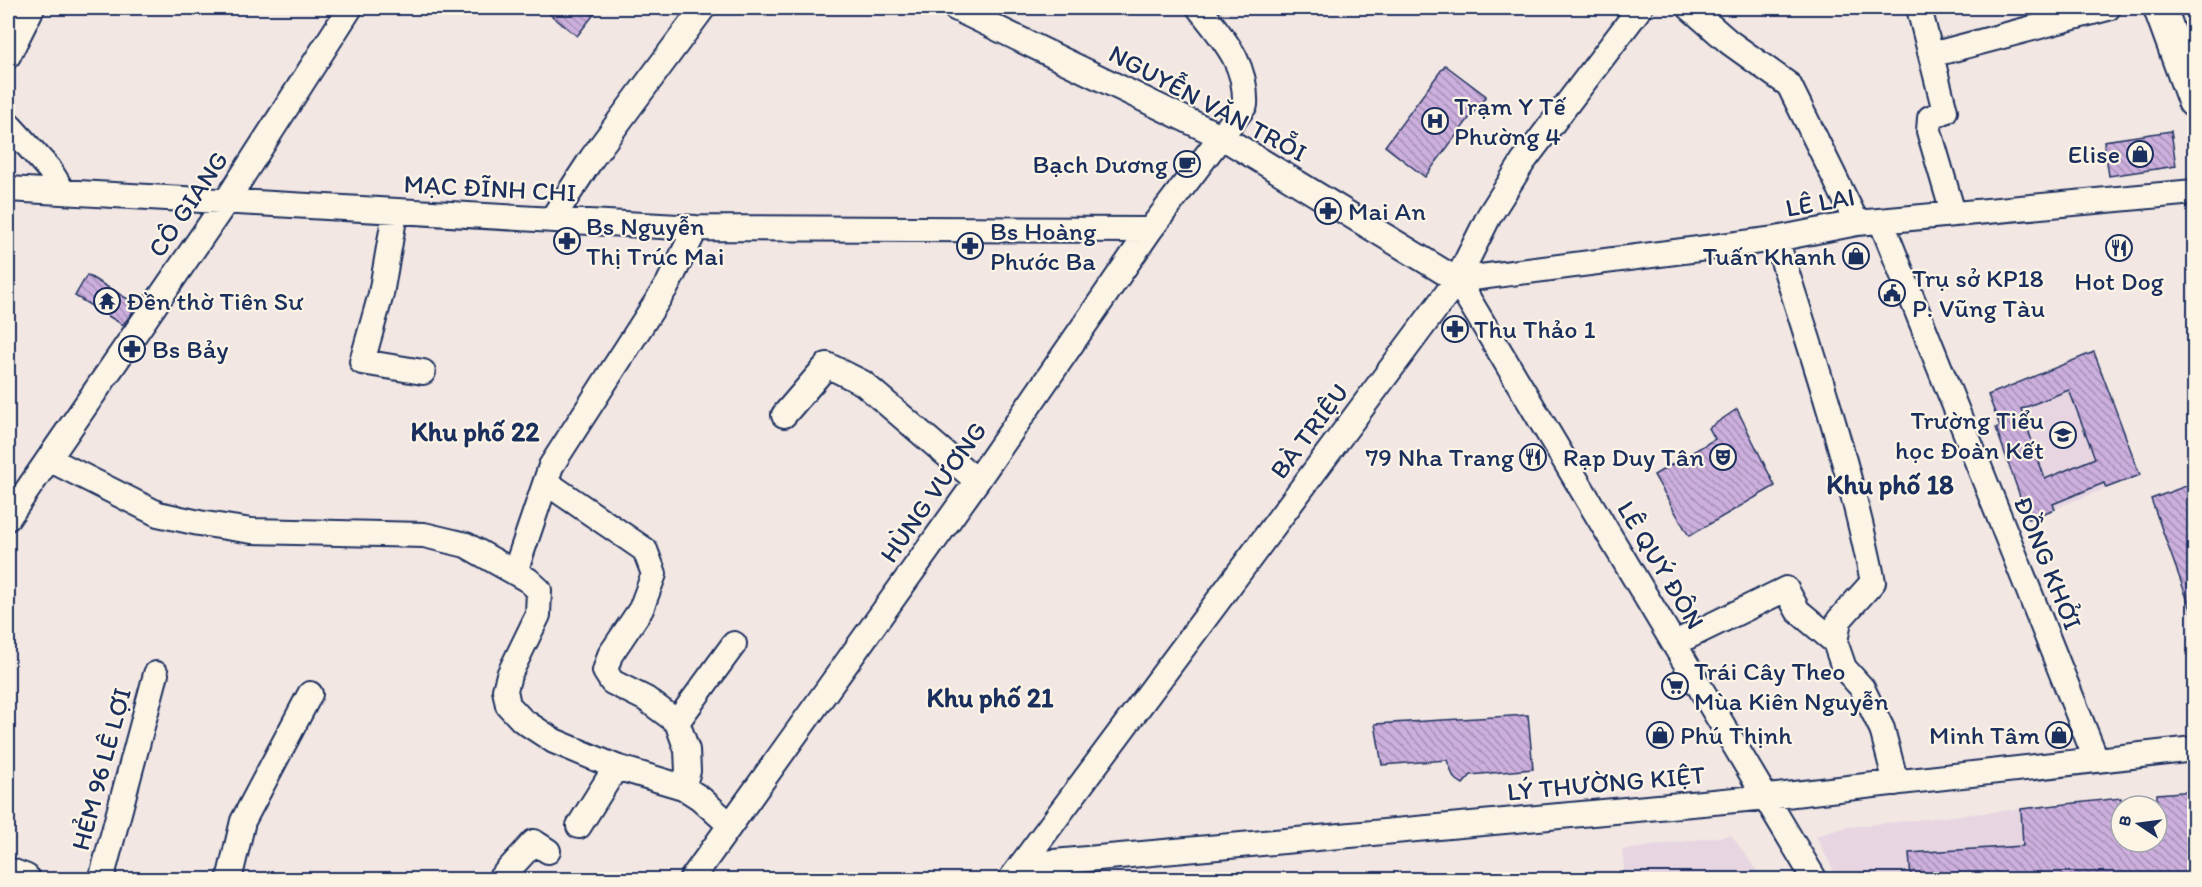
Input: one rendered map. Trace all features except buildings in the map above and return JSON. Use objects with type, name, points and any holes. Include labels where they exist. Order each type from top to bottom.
[{"type":"main road","points":[[2160,8],[2194,101]]},
{"type":"main road","points":[[8,874],[24,879]]},
{"type":"street","points":[[8,56],[32,8]]},
{"type":"street","name":"CÔ GIANG","points":[[8,518],[225,203],[350,8]]},
{"type":"street","points":[[552,219],[592,158],[703,8]]},
{"type":"street","name":"NGUYỄN VĂN TRỖI","points":[[955,8],[1222,137],[1457,280]]},
{"type":"street","name":"HÙNG VƯƠNG","points":[[691,879],[977,481],[1150,230],[1245,105],[1246,88],[1241,68],[1199,8]]},
{"type":"street","name":"BÀ TRIỆU","points":[[1016,872],[1457,280],[1489,216],[1523,162],[1637,8]]},
{"type":"street","points":[[1690,8],[1729,42],[1789,85],[1857,223]]},
{"type":"street","points":[[1918,8],[1945,111],[1930,118],[1929,131],[1953,213]]},
{"type":"street","points":[[1931,55],[2045,16],[2108,8]]},
{"type":"street","points":[[8,124],[49,169],[62,190]]},
{"type":"street","name":"MẠC ĐĨNH CHI","points":[[8,189],[62,190],[395,213],[552,219],[696,228],[1150,230]]},
{"type":"street","name":"LÊ LAI","points":[[1457,280],[1776,239],[1857,223],[2194,192]]},
{"type":"street","points":[[395,213],[381,294],[362,362],[423,372]]},
{"type":"street","name":"ĐỒNG KHỞI","points":[[1881,221],[2096,759]]},
{"type":"street","points":[[515,572],[551,466],[668,284],[696,228]]},
{"type":"street","points":[[1776,239],[1816,364],[1864,538],[1872,582],[1839,620],[1835,642],[1844,668],[1862,688],[1882,729],[1896,783]]},
{"type":"street","name":"LÊ QUÝ ĐÔN","points":[[1457,280],[1815,879]]},
{"type":"street","points":[[784,415],[827,365],[863,383],[977,481]]},
{"type":"street","points":[[49,459],[158,514],[252,531],[424,534],[466,545],[515,572],[539,590],[538,615],[509,675],[505,690],[508,705],[522,720],[554,741],[616,767],[683,788],[700,798],[729,824]]},
{"type":"street","points":[[547,483],[645,550],[654,574],[641,609],[610,655],[605,671],[612,682],[646,699],[677,722],[687,750],[688,771],[683,788]]},
{"type":"street","points":[[1675,643],[1786,589],[1798,611],[1835,642]]},
{"type":"street","points":[[677,722],[734,644]]},
{"type":"street","name":"HẺM 96 LÊ LỢI","points":[[101,879],[156,674]]},
{"type":"street","points":[[229,879],[243,821],[310,694]]},
{"type":"street","name":"LÝ THƯỜNG KIỆT","points":[[1016,872],[1768,797],[2194,749]]},
{"type":"street","points":[[579,826],[616,767]]},
{"type":"street","points":[[499,879],[534,842],[548,851]]},
{"type":"shaded area","name":"Trường Tiểu học Đoàn Kết","points":[[2094,353],[2140,475],[2028,519],[1988,395]]},
{"type":"shaded area","points":[[2021,809],[2025,879],[1838,879],[1816,836],[1847,827]]},
{"type":"shaded area","points":[[1731,835],[1763,879],[1625,879],[1622,850]]},
{"type":"place","name":"Trạm Y Tế Phường 4","points":[[1435,121]]},
{"type":"place","name":"Elise","points":[[2140,154]]},
{"type":"place","name":"Bạch Dương","points":[[1187,164]]},
{"type":"place","name":"Mai An","points":[[1328,211]]},
{"type":"place","name":"Bs Nguyễn Thị Trúc Mai","points":[[567,241]]},
{"type":"place","name":"Bs Hoàng Phước Ba","points":[[970,246]]},
{"type":"place","name":"Hot Dog","points":[[2119,248]]},
{"type":"place","name":"Tuấn Khanh","points":[[1856,256]]},
{"type":"place","name":"Trụ sở KP18 P. Vũng Tàu","points":[[1892,293]]},
{"type":"place","name":"Đền thờ Tiên Sư","points":[[107,301]]},
{"type":"place","name":"Thu Thảo 1","points":[[1455,329]]},
{"type":"place","name":"Bs Bảy","points":[[132,349]]},
{"type":"place","name":"Trường Tiểu học Đoàn Kết","points":[[2063,435]]},
{"type":"place","name":"79 Nha Trang","points":[[1533,457]]},
{"type":"place","name":"Rạp Duy Tân","points":[[1723,457]]},
{"type":"place","name":"Trái Cây Theo Mùa Kiên Nguyễn","points":[[1675,686]]},
{"type":"place","name":"Phú Thịnh","points":[[1660,735]]},
{"type":"place","name":"Minh Tâm","points":[[2059,735]]},
{"type":"district","name":"Khu phố 22","points":[[475,432]]},
{"type":"district","name":"Khu phố 18","points":[[1890,485]]},
{"type":"district","name":"Khu phố 21","points":[[990,698]]}]
